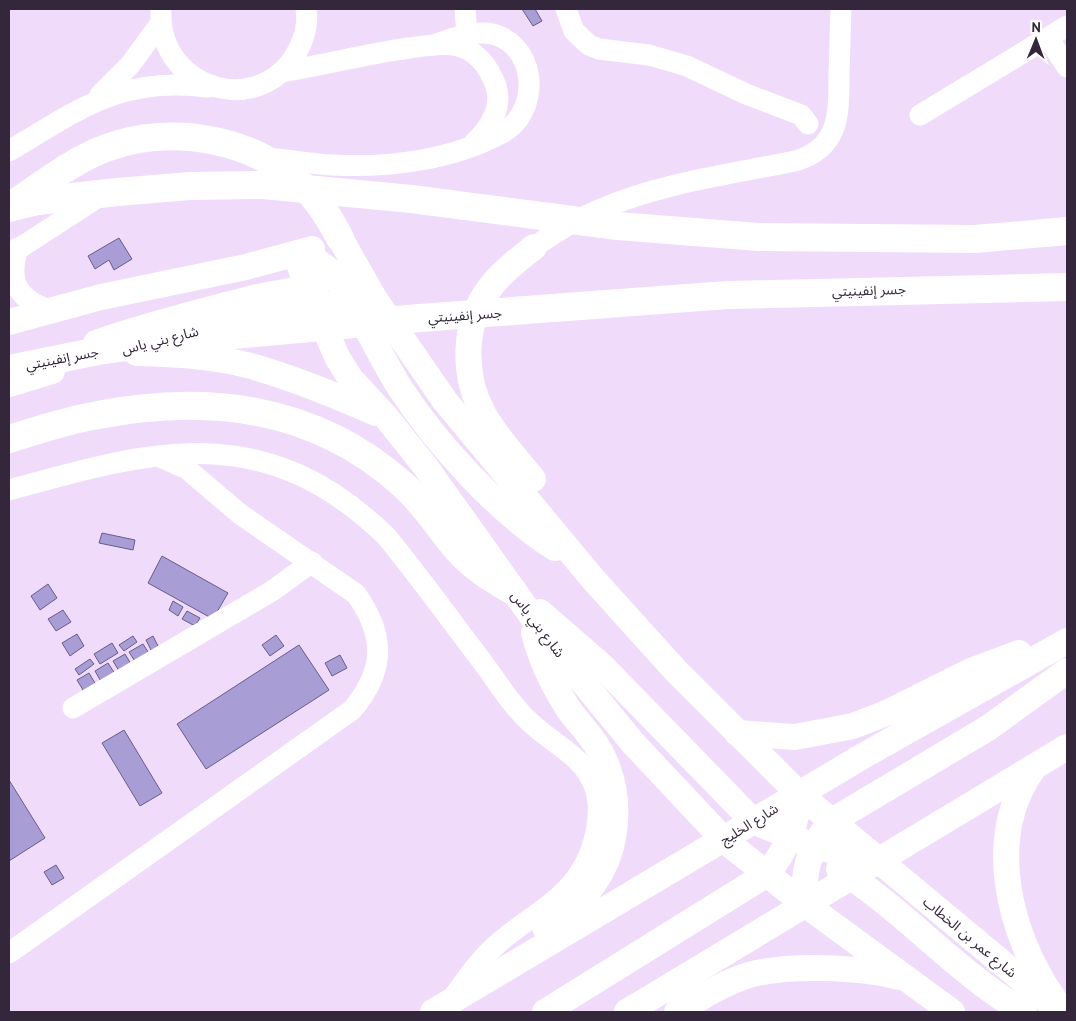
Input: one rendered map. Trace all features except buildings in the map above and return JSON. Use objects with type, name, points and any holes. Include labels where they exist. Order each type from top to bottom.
[{"type":"highway","points":[[9,207],[82,159],[106,148],[131,141],[157,137],[192,138],[235,147],[285,171],[308,190],[326,213],[340,238]]},
{"type":"highway","points":[[9,207],[154,189],[190,186],[263,185],[412,199],[618,226],[758,237],[975,239],[1067,231]]},
{"type":"highway","name":"جسر إنفينيتي","points":[[9,369],[102,350],[179,340],[420,318],[727,295],[1067,287]]},
{"type":"highway","points":[[9,439],[92,416],[141,408],[191,406],[241,410],[288,418],[340,439],[387,470],[428,510],[468,560],[482,572],[513,591]]},
{"type":"main road","points":[[9,322],[50,310],[296,255],[340,238]]},
{"type":"main road","points":[[9,375],[168,320],[258,297],[311,297],[324,278],[333,274],[340,238]]},
{"type":"main road","points":[[340,238],[362,299],[400,388],[463,466],[498,502],[535,535],[579,562],[634,626],[736,733],[799,794],[879,861]]},
{"type":"main road","points":[[534,247],[491,286],[476,311],[469,343],[469,374],[485,417],[553,506],[564,524],[579,562]]},
{"type":"main road","points":[[296,255],[307,256],[333,274],[362,299]]},
{"type":"main road","name":"شارع بني ياس","points":[[296,255],[311,297],[337,356],[350,378],[386,417],[478,538],[513,591],[590,693],[627,736],[724,840],[806,905]]},
{"type":"main road","name":"شارع بني ياس","points":[[9,384],[109,353],[252,318],[311,297],[362,299]]},
{"type":"main road","points":[[109,353],[203,357],[249,365],[300,381],[386,417]]},
{"type":"main road","points":[[513,591],[566,633],[602,666],[753,821],[852,878],[966,970],[1024,1012]]},
{"type":"main road","points":[[510,964],[536,936],[579,901],[589,890],[606,861],[611,846],[616,815],[615,799],[608,769],[594,742],[569,709],[556,686],[542,654],[529,613]]},
{"type":"main road","points":[[736,733],[795,737],[853,726],[889,712],[972,671],[1012,656],[1067,640]]},
{"type":"main road","name":"شارع الخليج","points":[[442,1006],[799,794],[1067,640]]},
{"type":"main road","points":[[545,1012],[767,874],[832,821],[988,728],[1067,671]]},
{"type":"main road","points":[[627,1012],[1067,748]]},
{"type":"main road","points":[[1035,767],[1024,782],[1010,814],[1005,850],[1006,865],[1010,895],[1026,946],[1046,987],[1062,1012]]},
{"type":"main road","points":[[799,794],[796,816],[806,905],[952,1012]]},
{"type":"main road","points":[[724,840],[799,847],[879,861]]},
{"type":"main road","name":"شارع عمر بن الخطاب","points":[[879,861],[1062,1012]]},
{"type":"main road","points":[[677,1012],[722,986],[764,972],[850,970],[869,971],[907,979]]},
{"type":"street","points":[[465,9],[467,34]]},
{"type":"street","points":[[566,9],[568,21],[574,31],[589,45],[599,49],[649,55],[687,66],[746,94],[801,115],[808,124]]},
{"type":"street","points":[[534,247],[578,219],[627,199],[681,185],[795,161],[805,158],[822,147],[834,131],[839,111],[841,9]]},
{"type":"street","points":[[12,143],[95,100],[124,90],[155,85],[187,84],[241,89],[262,84],[281,72],[298,49],[304,36],[308,11]]},
{"type":"street","points":[[160,17],[166,46],[179,66],[196,80],[218,88]]},
{"type":"street","points":[[95,100],[130,65],[160,17]]},
{"type":"street","points":[[920,115],[1067,26]]},
{"type":"street","points":[[259,157],[330,165],[365,166],[418,160],[470,146],[503,132],[518,120],[527,104],[531,86],[528,68],[518,51],[504,40],[486,33],[467,34],[433,45],[281,72]]},
{"type":"street","points":[[1048,38],[1067,67]]},
{"type":"street","points":[[433,45],[455,45],[475,54],[490,70],[497,91],[496,112],[486,132],[470,146]]},
{"type":"street","points":[[50,310],[35,305],[22,295],[14,280],[14,252],[114,188]]},
{"type":"street","points":[[9,490],[100,465],[155,455],[186,452],[218,453],[250,458],[281,467],[310,479],[338,495],[363,514],[386,536],[518,709],[544,735],[575,757],[588,772],[596,790],[596,824],[591,849],[583,869],[570,886],[554,901],[492,948],[442,1006]]},
{"type":"street","points":[[9,953],[352,710],[366,694],[375,674],[378,653],[376,632],[368,612],[356,594],[240,514],[187,469],[172,460],[155,455]]},
{"type":"street","points":[[73,708],[272,591],[312,562]]}]
